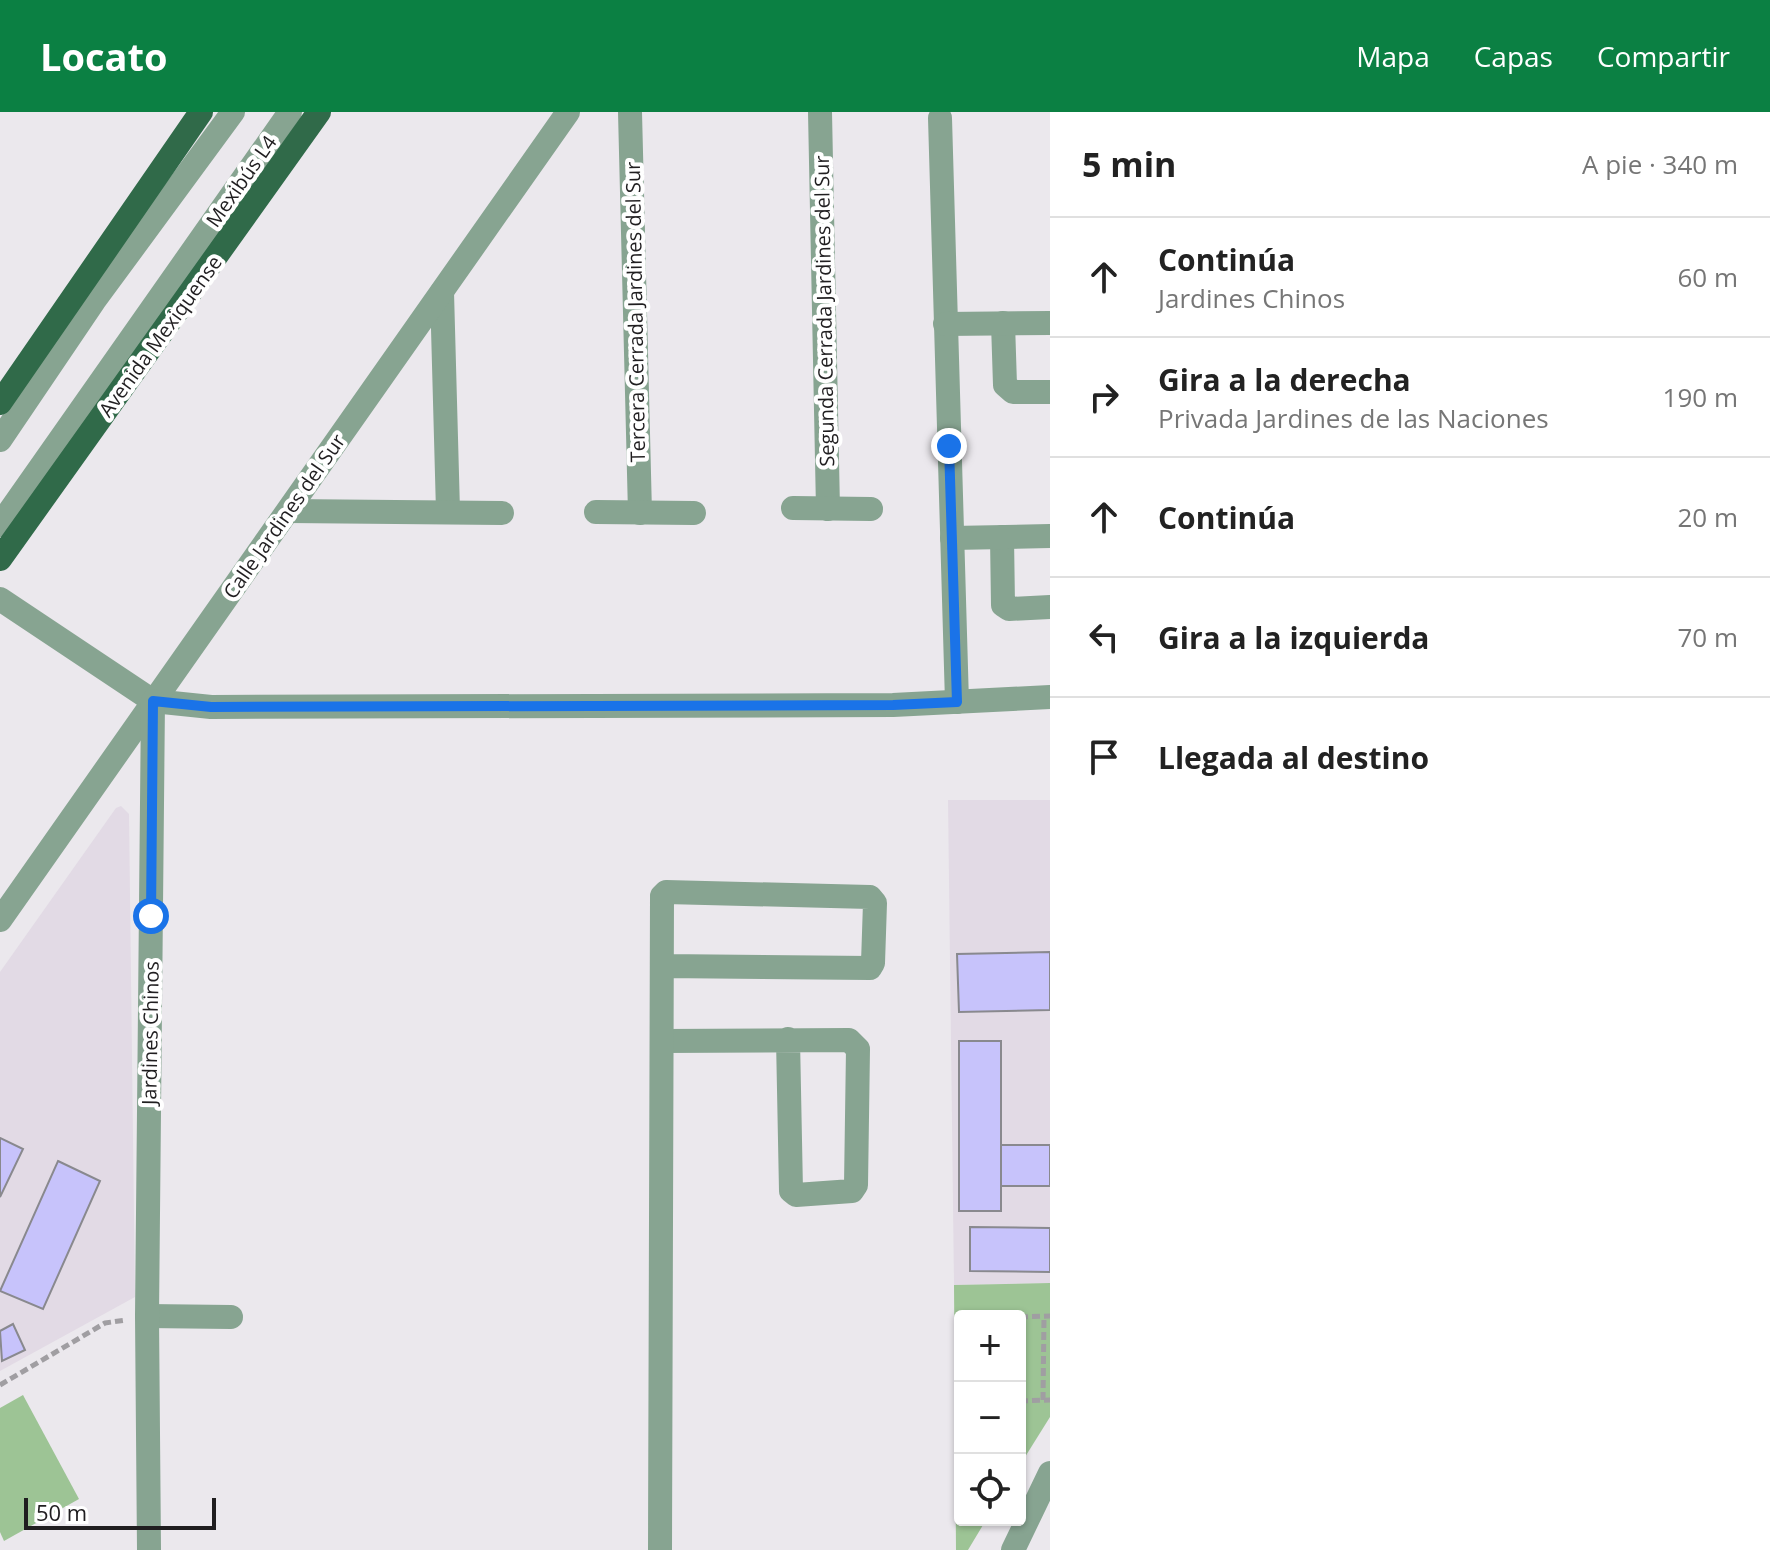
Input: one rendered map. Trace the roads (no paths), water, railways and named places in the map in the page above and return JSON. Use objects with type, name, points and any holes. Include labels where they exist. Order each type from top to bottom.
[{"type":"main road","points":[[0,403],[201,112]]},
{"type":"main road","name":"Avenida Mexiquense","points":[[0,559],[319,112]]},
{"type":"street","points":[[0,440],[94,301],[233,112]]},
{"type":"street","name":"Mexibús L4","points":[[0,525],[290,112]]},
{"type":"street","name":"Calle Jardines del Sur","points":[[0,920],[568,112]]},
{"type":"street","name":"Tercera Cerrada Jardines del Sur","points":[[630,112],[640,513]]},
{"type":"street","name":"Segunda Cerrada Jardines del Sur","points":[[820,112],[828,509]]},
{"type":"street","points":[[940,118],[957,702]]},
{"type":"street","points":[[442,292],[448,511]]},
{"type":"street","points":[[1003,323],[1005,385],[1013,392],[1050,392]]},
{"type":"street","points":[[945,324],[1050,323]]},
{"type":"street","points":[[793,508],[871,509]]},
{"type":"street","points":[[289,511],[502,513]]},
{"type":"street","points":[[596,512],[694,513]]},
{"type":"street","points":[[952,538],[1050,536]]},
{"type":"street","points":[[1002,537],[1003,605],[1009,609],[1050,607]]},
{"type":"street","points":[[0,599],[153,701],[211,707],[893,705],[1050,697]]},
{"type":"street","name":"Jardines Chinos","points":[[149,1550],[147,1316],[153,701]]},
{"type":"street","points":[[660,1550],[662,896],[666,892],[870,897],[875,903],[873,963],[870,968],[663,966]]},
{"type":"street","points":[[663,1041],[788,1039],[849,1040],[858,1049],[856,1185],[852,1191],[796,1195],[791,1191],[788,1039]]},
{"type":"street","points":[[147,1316],[231,1317]]},
{"type":"street","points":[[1013,1550],[1050,1473]]}]
